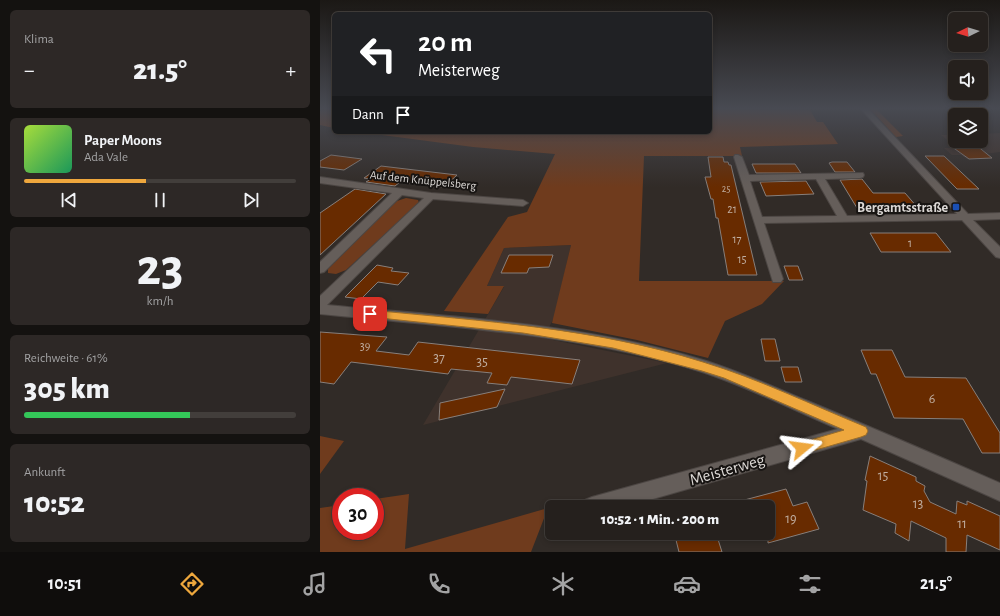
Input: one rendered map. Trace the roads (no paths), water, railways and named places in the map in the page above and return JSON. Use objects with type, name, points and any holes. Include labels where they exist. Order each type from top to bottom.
[{"type":"street","points":[[888,135],[1000,254]]},
{"type":"street","points":[[738,157],[759,220],[776,279]]},
{"type":"street","points":[[745,178],[860,175]]},
{"type":"street","points":[[819,176],[844,219]]},
{"type":"street","name":"Auf dem Knüppelsberg","points":[[320,180],[431,196],[523,203]]},
{"type":"street","points":[[320,269],[399,192]]},
{"type":"street","points":[[320,304],[431,196]]},
{"type":"street","points":[[759,220],[966,218],[1000,216]]},
{"type":"street","points":[[320,309],[523,329],[613,343],[702,366],[728,375],[861,431],[1000,492]]},
{"type":"street","name":"Meisterweg","points":[[617,500],[861,431]]},
{"type":"place","name":"Bergamtsstraße","points":[[956,207]]}]
